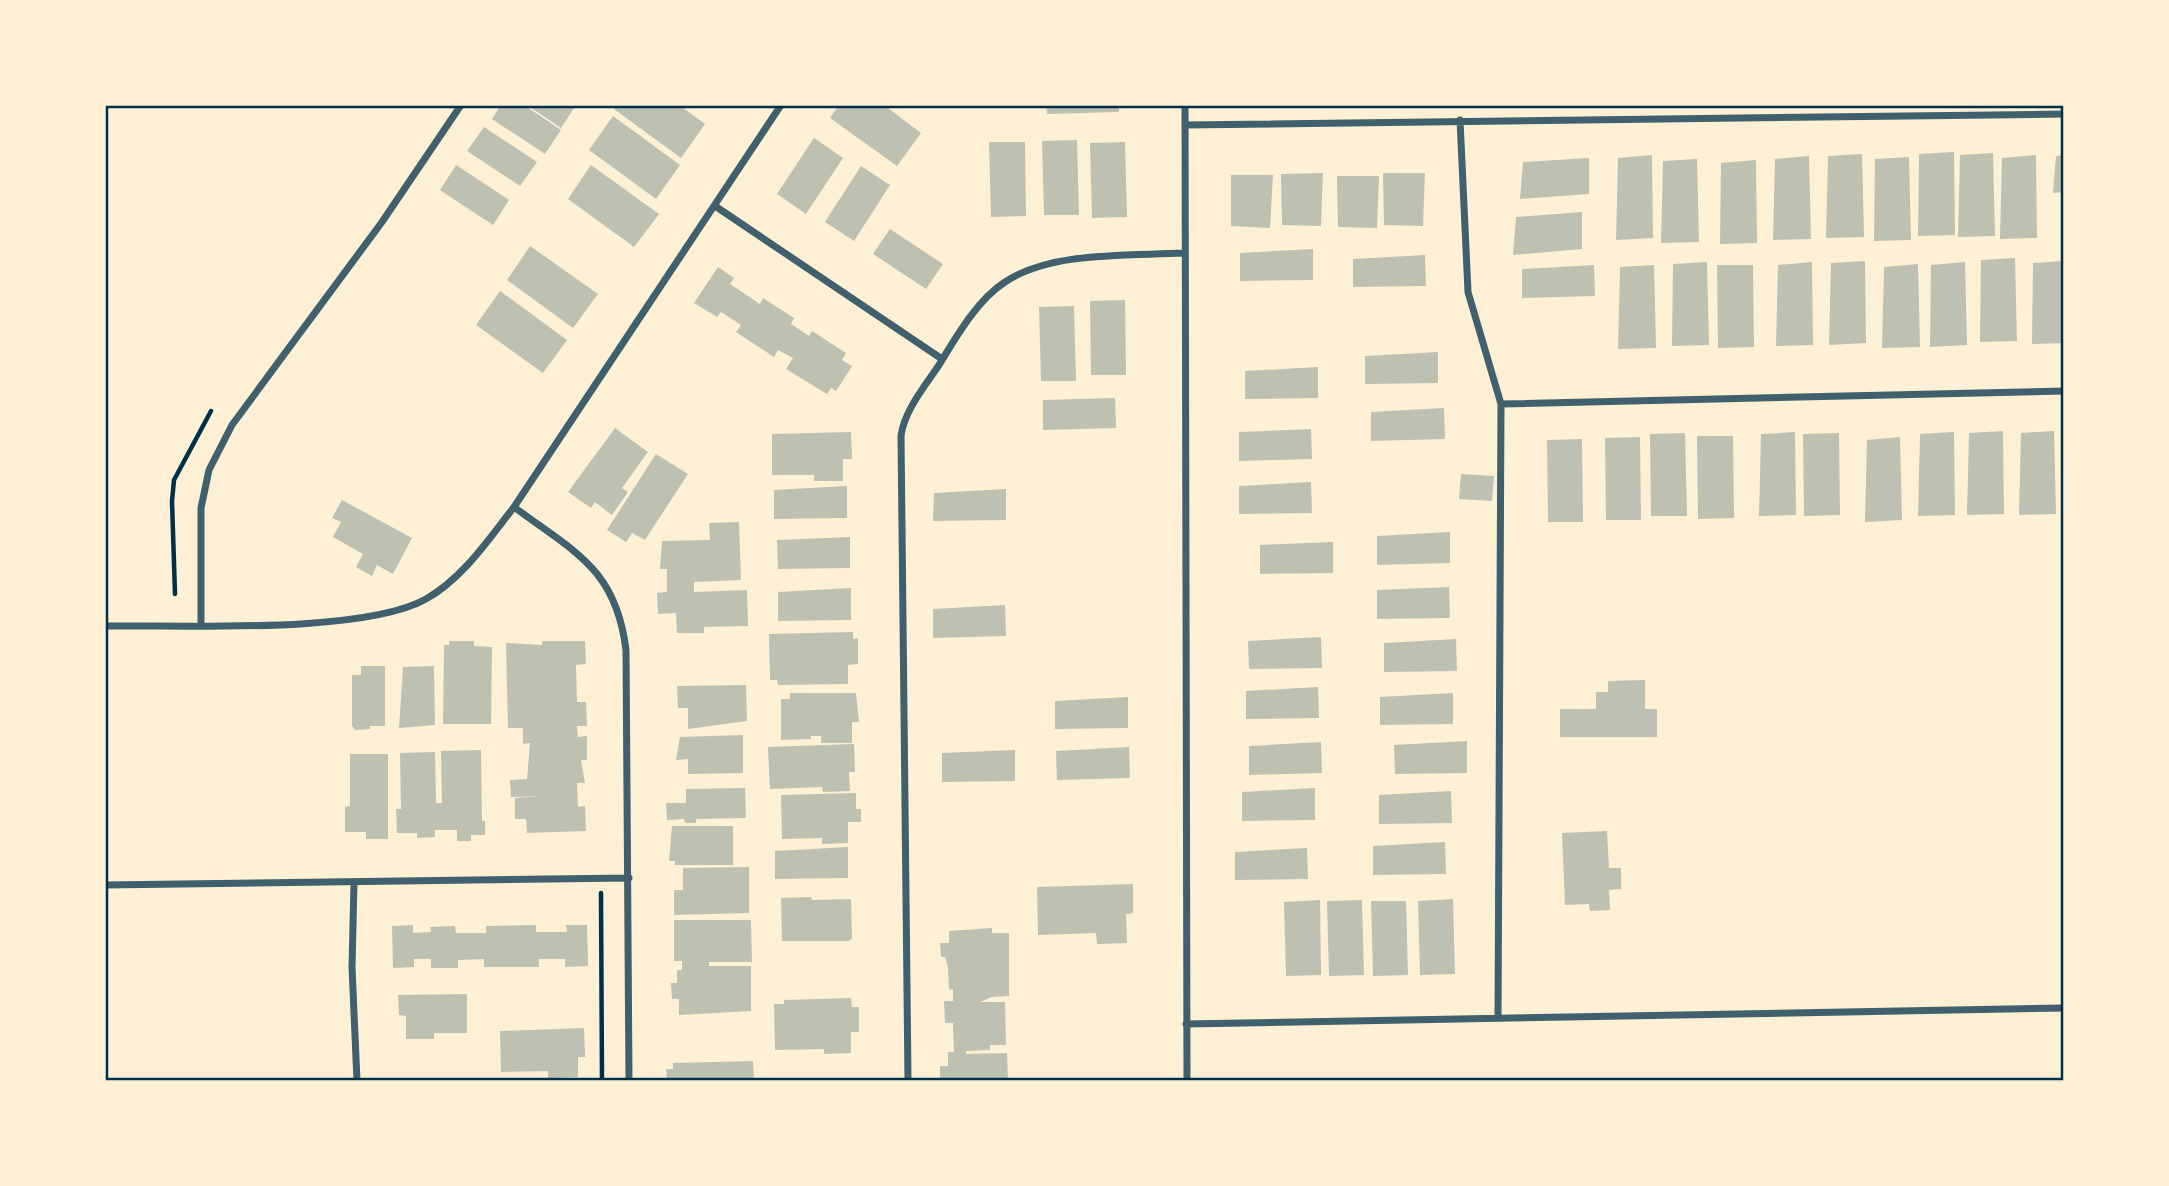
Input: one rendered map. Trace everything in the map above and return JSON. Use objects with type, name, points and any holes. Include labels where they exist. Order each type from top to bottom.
[{"type":"street","points":[[201,625],[201,508],[209,470],[232,425],[382,222],[461,105]]},
{"type":"street","points":[[105,626],[201,625],[357,617],[392,611],[426,599],[470,564],[514,508],[781,105]]},
{"type":"street","points":[[1185,105],[1183,253],[1186,1081]]},
{"type":"street","points":[[1185,125],[2064,114]]},
{"type":"street","points":[[1460,120],[1468,292],[1500,404],[1499,1017]]},
{"type":"street","points":[[715,206],[942,359]]},
{"type":"street","points":[[908,1081],[901,436],[904,422],[942,359],[985,300],[1005,282],[1023,271],[1063,261],[1183,253]]},
{"type":"street","points":[[1500,404],[2064,391]]},
{"type":"street","points":[[514,508],[590,563],[613,596],[622,618],[626,650],[629,1081]]},
{"type":"street","points":[[105,885],[629,878]]},
{"type":"street","points":[[354,883],[352,967],[357,1081]]},
{"type":"street","points":[[1186,1024],[2064,1009]]},
{"type":"path","points":[[175,594],[172,501],[174,480],[211,411]]},
{"type":"path","points":[[601,878],[603,1081]]},
{"type":"building","points":[[501,105],[524,105],[561,130],[545,154],[492,119]]},
{"type":"building","points":[[527,105],[576,105],[561,128]]},
{"type":"building","points":[[617,105],[679,105],[705,124],[681,158],[614,109]]},
{"type":"building","points":[[839,105],[884,105],[921,133],[897,166],[830,118]]},
{"type":"building","points":[[1046,105],[1119,105],[1119,112],[1047,114]]},
{"type":"building","points":[[613,116],[680,165],[656,199],[589,150]]},
{"type":"building","points":[[484,127],[537,162],[520,186],[467,151]]},
{"type":"building","points":[[814,138],[843,158],[806,214],[777,194]]},
{"type":"building","points":[[1077,140],[1079,215],[1044,215],[1042,141]]},
{"type":"building","points":[[989,142],[1025,142],[1026,216],[991,217]]},
{"type":"building","points":[[1125,142],[1127,217],[1092,218],[1090,143]]},
{"type":"building","points":[[1954,152],[1955,235],[1918,236],[1919,154]]},
{"type":"building","points":[[1993,153],[1995,236],[1958,237],[1960,155]]},
{"type":"building","points":[[1862,154],[1864,237],[1826,238],[1828,156]]},
{"type":"building","points":[[1652,155],[1653,238],[1616,240],[1618,158]]},
{"type":"building","points":[[2036,155],[2037,238],[2000,239],[2002,158]]},
{"type":"building","points":[[2064,155],[2064,192],[2053,193],[2056,156]]},
{"type":"building","points":[[1809,156],[1811,239],[1773,240],[1775,159]]},
{"type":"building","points":[[1909,157],[1911,240],[1874,241],[1875,159]]},
{"type":"building","points":[[1589,158],[1589,194],[1520,199],[1523,162]]},
{"type":"building","points":[[1697,159],[1699,242],[1661,243],[1663,161]]},
{"type":"building","points":[[1756,160],[1757,243],[1720,244],[1721,163]]},
{"type":"building","points":[[456,165],[509,200],[493,225],[440,190]]},
{"type":"building","points":[[591,165],[659,214],[634,247],[568,199]]},
{"type":"building","points":[[861,166],[890,185],[854,241],[825,222]]},
{"type":"building","points":[[1323,173],[1321,226],[1282,225],[1281,174]]},
{"type":"building","points":[[1383,173],[1425,173],[1423,226],[1384,225]]},
{"type":"building","points":[[1231,175],[1273,175],[1270,228],[1231,226]]},
{"type":"building","points":[[1337,176],[1379,176],[1377,228],[1338,227]]},
{"type":"building","points":[[1582,212],[1582,249],[1513,255],[1516,217]]},
{"type":"building","points":[[890,229],[943,264],[926,289],[873,254]]},
{"type":"building","points":[[530,246],[598,294],[573,328],[507,280]]},
{"type":"building","points":[[1313,249],[1313,280],[1240,281],[1240,253]]},
{"type":"building","points":[[1425,255],[1426,286],[1353,287],[1353,259]]},
{"type":"building","points":[[2015,258],[2017,341],[1980,342],[1981,260]]},
{"type":"building","points":[[1865,261],[1866,343],[1829,345],[1831,263]]},
{"type":"building","points":[[2064,261],[2064,343],[2032,344],[2033,263]]},
{"type":"building","points":[[1707,262],[1709,345],[1672,346],[1673,264]]},
{"type":"building","points":[[1812,262],[1813,345],[1776,346],[1778,265]]},
{"type":"building","points":[[1965,262],[1967,345],[1930,347],[1931,265]]},
{"type":"building","points":[[1918,264],[1920,347],[1882,348],[1884,267]]},
{"type":"building","points":[[1594,265],[1595,296],[1522,298],[1522,269]]},
{"type":"building","points":[[1654,265],[1656,348],[1618,349],[1620,267]]},
{"type":"building","points":[[1717,265],[1753,265],[1754,347],[1718,348]]},
{"type":"building","points":[[718,267],[734,278],[730,284],[760,304],[763,298],[794,318],[791,324],[809,336],[812,331],[846,353],[842,360],[852,366],[836,391],[831,388],[827,394],[786,369],[793,358],[778,350],[774,357],[736,332],[741,325],[721,312],[717,317],[694,303]]},
{"type":"building","points":[[500,291],[567,340],[543,373],[476,325]]},
{"type":"building","points":[[1125,300],[1126,375],[1091,375],[1090,301]]},
{"type":"building","points":[[1074,306],[1076,381],[1041,381],[1039,307]]},
{"type":"building","points":[[1438,352],[1438,383],[1365,384],[1365,356]]},
{"type":"building","points":[[1318,367],[1318,398],[1245,399],[1245,371]]},
{"type":"building","points":[[1115,398],[1116,428],[1043,430],[1043,400]]},
{"type":"building","points":[[1444,408],[1445,439],[1371,441],[1371,412]]},
{"type":"building","points":[[615,428],[648,452],[622,488],[628,492],[612,515],[595,502],[591,508],[568,492]]},
{"type":"building","points":[[1311,429],[1312,459],[1239,461],[1239,432]]},
{"type":"building","points":[[2003,431],[2004,514],[1967,515],[1969,433]]},
{"type":"building","points":[[2054,431],[2056,514],[2019,515],[2021,433]]},
{"type":"building","points":[[851,432],[852,459],[843,459],[843,481],[814,481],[814,475],[772,475],[772,434]]},
{"type":"building","points":[[1795,432],[1796,515],[1759,516],[1761,434]]},
{"type":"building","points":[[1954,432],[1955,515],[1918,516],[1920,434]]},
{"type":"building","points":[[1685,433],[1687,516],[1651,516],[1650,434]]},
{"type":"building","points":[[1839,433],[1840,515],[1804,516],[1803,434]]},
{"type":"building","points":[[1697,436],[1733,436],[1734,518],[1698,519]]},
{"type":"building","points":[[1640,437],[1641,520],[1606,520],[1605,438]]},
{"type":"building","points":[[1900,437],[1902,520],[1865,522],[1867,440]]},
{"type":"building","points":[[1582,439],[1583,522],[1548,522],[1547,440]]},
{"type":"building","points":[[656,454],[688,474],[645,540],[632,533],[626,542],[607,530]]},
{"type":"building","points":[[1461,474],[1494,476],[1492,501],[1459,499]]},
{"type":"building","points":[[1311,482],[1312,513],[1239,514],[1239,486]]},
{"type":"building","points":[[847,486],[847,518],[774,519],[774,490]]},
{"type":"building","points":[[1006,489],[1006,520],[933,521],[934,493]]},
{"type":"building","points":[[342,500],[412,538],[393,574],[377,565],[372,576],[356,567],[363,554],[333,537],[341,522],[332,518]]},
{"type":"building","points":[[739,522],[741,580],[694,582],[694,592],[747,590],[748,626],[704,627],[704,633],[677,633],[676,613],[658,614],[657,593],[667,592],[667,569],[660,569],[662,541],[710,540],[709,523]]},
{"type":"building","points":[[1450,532],[1450,563],[1377,565],[1377,536]]},
{"type":"building","points":[[850,537],[850,568],[778,569],[777,540]]},
{"type":"building","points":[[1333,542],[1333,573],[1260,574],[1260,545]]},
{"type":"building","points":[[1449,587],[1450,618],[1377,619],[1377,590]]},
{"type":"building","points":[[851,588],[851,620],[778,621],[778,592]]},
{"type":"building","points":[[1005,605],[1006,636],[933,638],[933,609]]},
{"type":"building","points":[[853,632],[853,639],[858,638],[858,664],[848,665],[848,684],[778,685],[777,680],[770,680],[769,634]]},
{"type":"building","points":[[1321,637],[1322,668],[1249,669],[1248,641]]},
{"type":"building","points":[[1456,639],[1457,671],[1384,672],[1384,643]]},
{"type":"building","points":[[449,641],[474,641],[474,646],[492,647],[491,724],[443,724],[444,645],[449,645]]},
{"type":"building","points":[[542,641],[585,641],[586,664],[576,665],[577,702],[586,702],[587,726],[577,726],[578,737],[587,736],[587,760],[581,760],[585,783],[577,783],[578,807],[585,806],[586,831],[527,833],[526,819],[515,819],[515,798],[541,796],[511,797],[510,780],[527,779],[530,743],[523,744],[523,728],[508,728],[506,643],[542,645]]},
{"type":"building","points":[[361,666],[385,666],[385,726],[355,730],[352,726],[352,675],[361,675]]},
{"type":"building","points":[[434,666],[435,725],[399,728],[403,667]]},
{"type":"building","points":[[1645,680],[1645,709],[1657,709],[1657,737],[1560,737],[1560,709],[1596,709],[1596,692],[1608,692],[1608,681]]},
{"type":"building","points":[[746,685],[747,721],[688,729],[688,708],[678,708],[677,686]]},
{"type":"building","points":[[1318,687],[1319,718],[1246,719],[1246,691]]},
{"type":"building","points":[[790,693],[856,693],[859,722],[852,722],[852,743],[821,743],[821,736],[781,740],[781,699],[790,699]]},
{"type":"building","points":[[1453,693],[1453,724],[1380,725],[1380,697]]},
{"type":"building","points":[[1128,697],[1128,728],[1055,729],[1055,701]]},
{"type":"building","points":[[743,735],[743,773],[688,774],[688,759],[676,760],[680,737]]},
{"type":"building","points":[[1467,741],[1467,773],[1395,774],[1394,745]]},
{"type":"building","points":[[1321,742],[1322,773],[1249,775],[1249,746]]},
{"type":"building","points":[[854,744],[855,772],[849,772],[850,791],[823,792],[822,787],[770,789],[768,747]]},
{"type":"building","points":[[1129,747],[1130,778],[1057,780],[1056,751]]},
{"type":"building","points":[[481,750],[482,821],[485,821],[485,835],[471,835],[471,841],[457,841],[457,830],[435,830],[435,837],[417,838],[417,833],[397,833],[396,809],[401,809],[400,753],[435,752],[436,803],[442,803],[441,751]]},
{"type":"building","points":[[1015,750],[1015,781],[942,782],[942,753]]},
{"type":"building","points":[[350,754],[388,754],[388,839],[366,839],[366,832],[345,832],[345,807],[350,806]]},
{"type":"building","points":[[745,788],[746,818],[696,819],[696,823],[685,823],[684,819],[667,820],[666,803],[686,803],[686,789]]},
{"type":"building","points":[[1315,788],[1315,820],[1242,821],[1242,792]]},
{"type":"building","points":[[1451,791],[1452,823],[1379,824],[1379,795]]},
{"type":"building","points":[[856,793],[856,809],[861,809],[861,822],[848,822],[848,843],[822,844],[822,838],[782,839],[781,795]]},
{"type":"building","points":[[672,826],[733,826],[733,865],[675,865],[675,861],[669,861]]},
{"type":"building","points":[[1607,831],[1609,868],[1621,868],[1621,889],[1609,890],[1610,910],[1590,911],[1589,904],[1565,905],[1562,833]]},
{"type":"building","points":[[1445,842],[1446,874],[1373,875],[1373,846]]},
{"type":"building","points":[[848,847],[848,878],[775,879],[775,851]]},
{"type":"building","points":[[1307,848],[1308,879],[1235,880],[1235,852]]},
{"type":"building","points":[[749,867],[749,913],[674,915],[674,890],[683,890],[683,868]]},
{"type":"building","points":[[1133,884],[1133,913],[1126,914],[1127,943],[1097,944],[1096,933],[1038,935],[1037,887]]},
{"type":"building","points":[[811,897],[812,900],[851,899],[852,938],[849,941],[782,941],[781,898]]},
{"type":"building","points":[[1453,899],[1455,974],[1420,975],[1418,901]]},
{"type":"building","points":[[1320,900],[1321,975],[1286,976],[1284,902]]},
{"type":"building","points":[[1362,900],[1364,975],[1329,976],[1327,901]]},
{"type":"building","points":[[1371,901],[1406,901],[1408,975],[1373,976]]},
{"type":"building","points":[[674,920],[751,920],[752,962],[709,962],[709,966],[751,966],[751,1011],[679,1015],[679,999],[672,999],[671,983],[677,983],[677,970],[682,970],[682,961],[674,961]]},
{"type":"building","points":[[413,925],[413,933],[431,932],[430,927],[455,926],[456,933],[486,933],[486,926],[536,925],[536,932],[567,932],[566,925],[587,925],[588,966],[565,967],[565,959],[539,959],[539,967],[484,967],[484,959],[458,960],[458,968],[431,968],[431,959],[414,959],[414,967],[393,968],[392,926]]},
{"type":"building","points":[[992,928],[992,933],[1009,933],[1009,996],[992,997],[980,1002],[1005,1002],[1006,1045],[990,1045],[990,1050],[966,1051],[966,1054],[1007,1053],[1008,1081],[940,1081],[940,1066],[948,1066],[948,1052],[954,1052],[953,1023],[945,1023],[944,1001],[953,1001],[953,989],[949,990],[948,967],[945,957],[941,957],[940,943],[949,943],[949,931]]},
{"type":"building","points":[[467,994],[467,1033],[434,1033],[434,1039],[406,1039],[406,1016],[399,1015],[398,995]]},
{"type":"building","points":[[851,998],[852,1007],[859,1007],[859,1032],[851,1032],[851,1053],[824,1054],[824,1049],[775,1050],[774,1004],[784,1004],[784,1000]]},
{"type":"building","points":[[584,1028],[585,1057],[578,1057],[578,1077],[548,1078],[548,1071],[501,1072],[500,1031]]},
{"type":"building","points":[[753,1061],[754,1081],[667,1081],[666,1069],[673,1069],[673,1063]]}]
